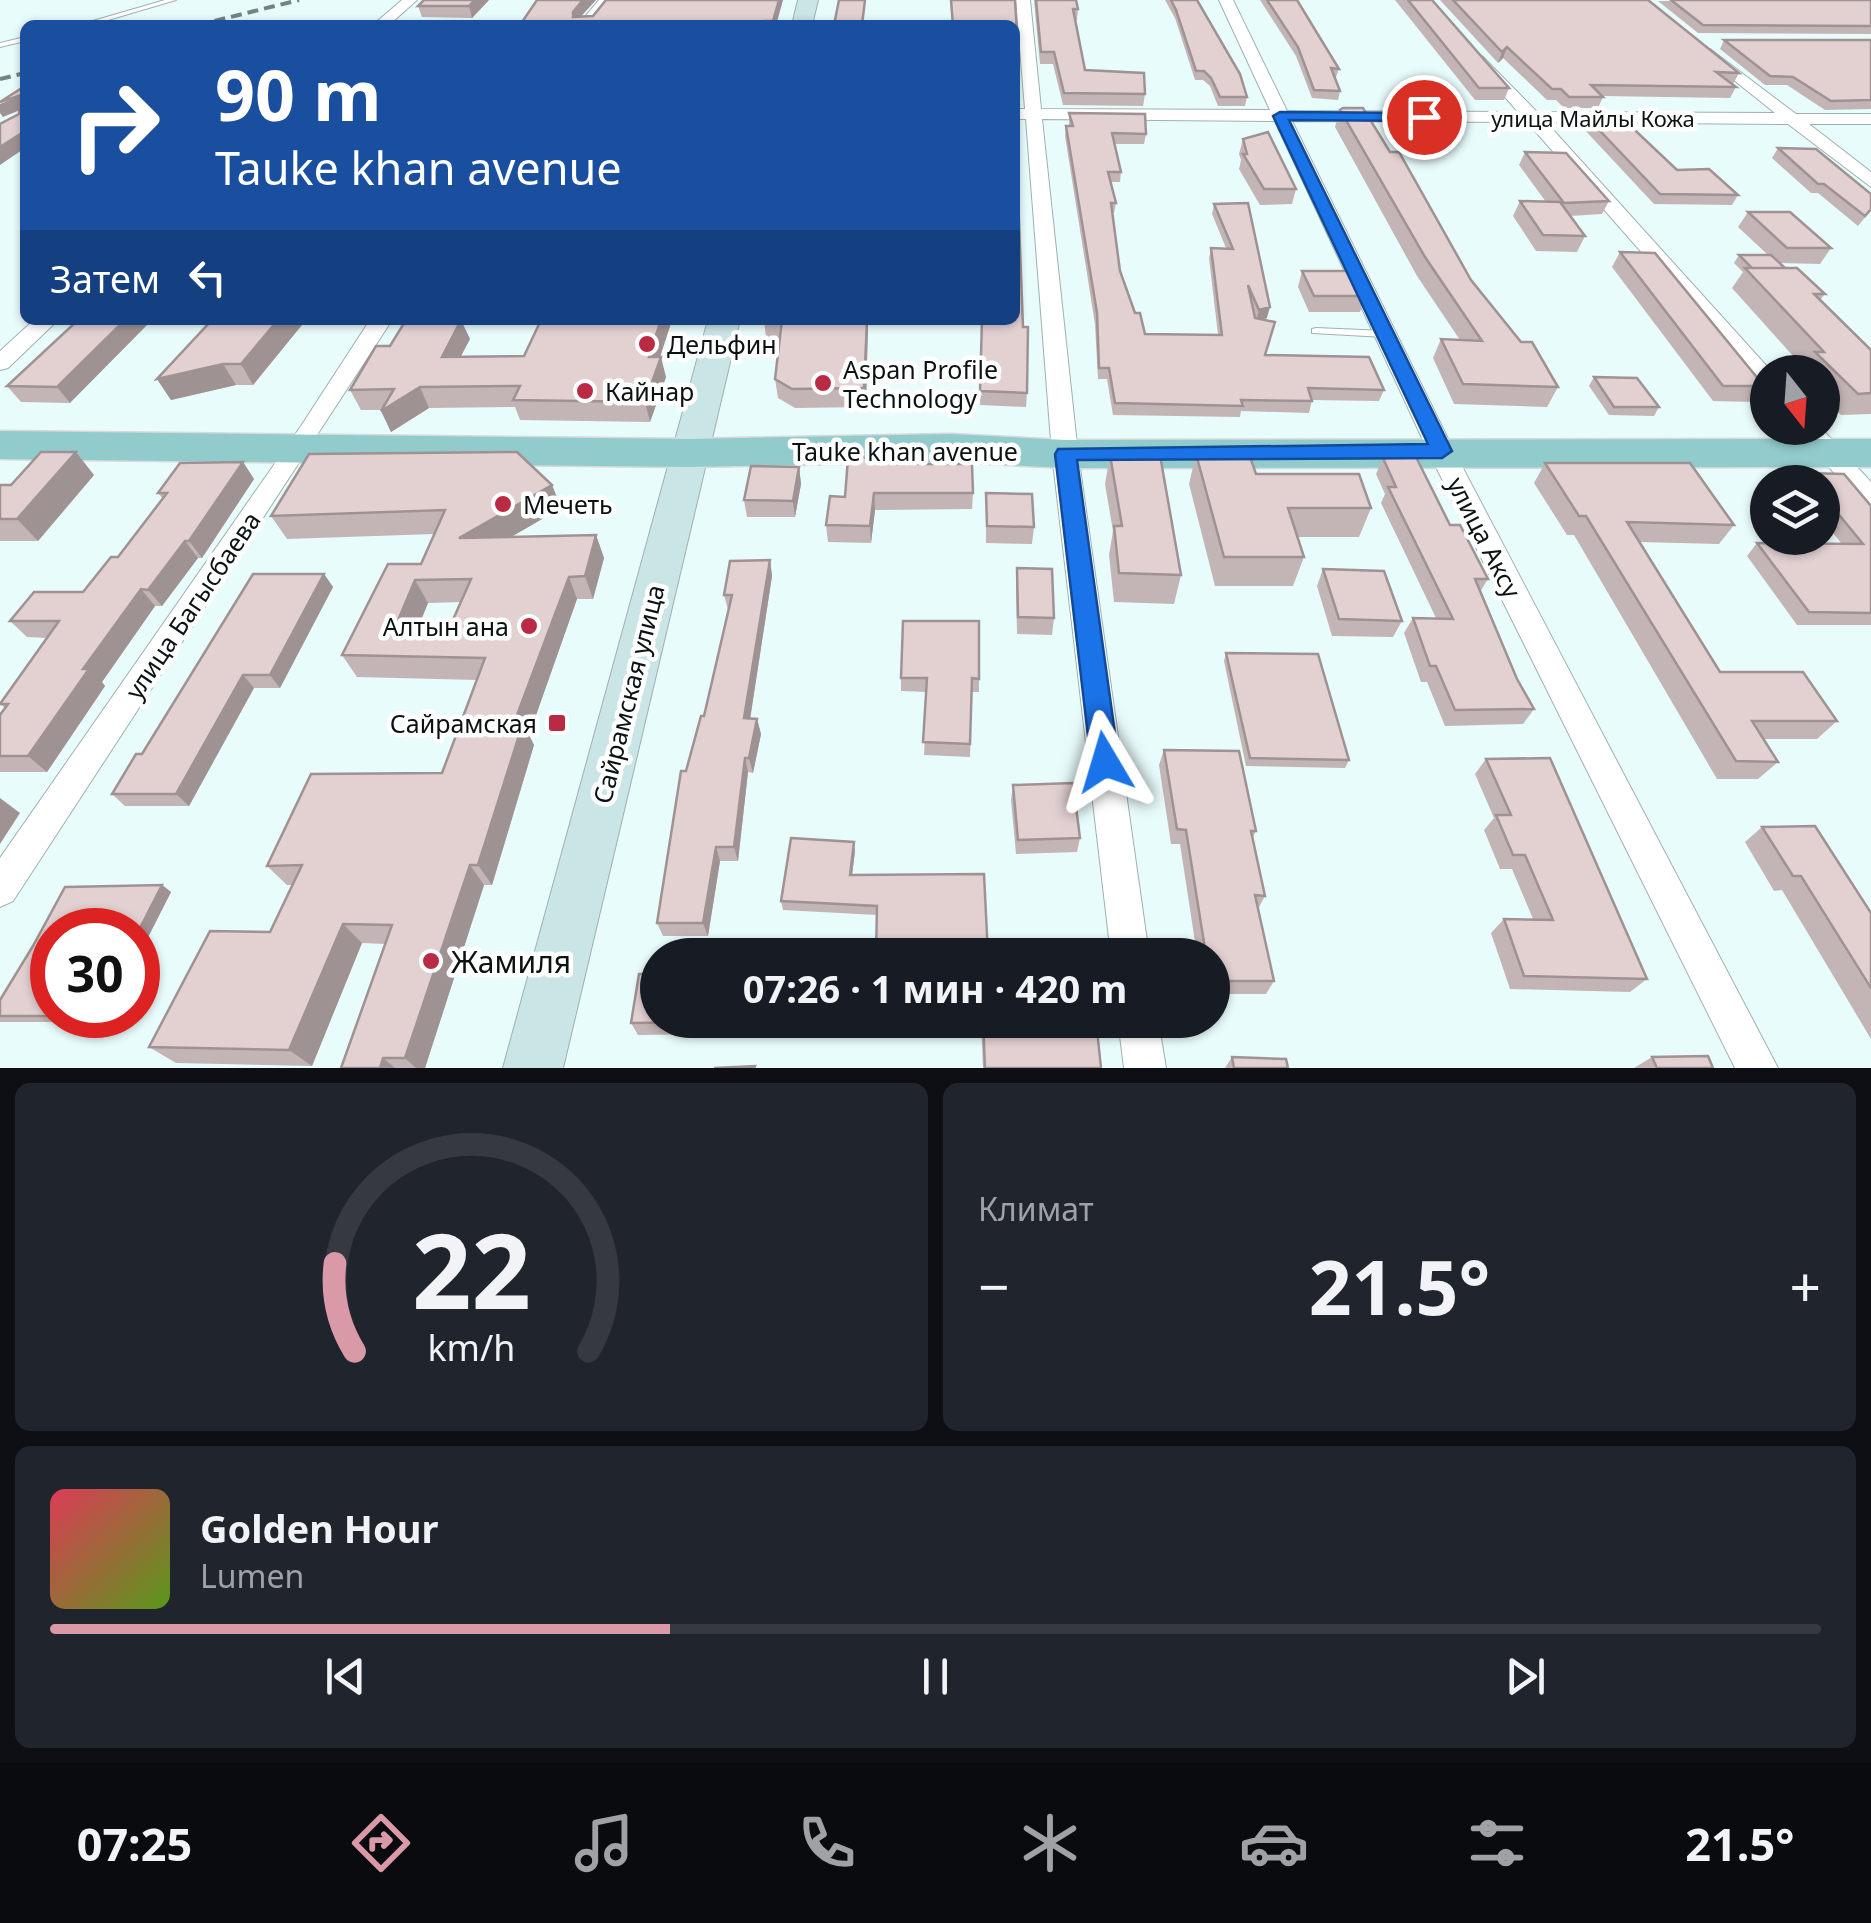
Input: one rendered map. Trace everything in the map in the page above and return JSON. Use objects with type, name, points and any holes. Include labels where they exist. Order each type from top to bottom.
[{"type":"main road","name":"Сайрамская улица","points":[[533,1068],[723,325]]},
{"type":"main road","name":"Tauke khan avenue","points":[[0,432],[304,441]]},
{"type":"main road","name":"Tauke khan avenue","points":[[1840,439],[1871,438]]},
{"type":"main road","name":"Tauke khan avenue","points":[[0,445],[692,442],[951,448],[1750,440]]},
{"type":"main road","name":"Tauke khan avenue","points":[[1840,445],[1871,453]]},
{"type":"street","points":[[386,20],[410,0]]},
{"type":"street","points":[[589,20],[606,0]]},
{"type":"street","points":[[1022,0],[1023,114],[1128,938]]},
{"type":"street","name":"улица Аксу","points":[[1226,0],[1438,443],[1757,1068]]},
{"type":"street","points":[[1714,41],[1694,41],[1871,181]]},
{"type":"street","points":[[1467,44],[1750,362]]},
{"type":"street","name":"улица Майлы Кожа","points":[[1023,114],[1871,119]]},
{"type":"street","points":[[0,363],[42,325]]},
{"type":"street","name":"улица Багысбаева","points":[[0,888],[379,325]]},
{"type":"street","points":[[1823,445],[1871,499]]},
{"type":"street","points":[[1141,1038],[1145,1068]]},
{"type":"lane","points":[[101,20],[173,0]]},
{"type":"lane","points":[[1316,331],[1385,334]]},
{"type":"building","points":[[424,0],[475,0],[469,6],[418,6]]},
{"type":"building","points":[[537,0],[583,0],[573,17],[593,16],[606,0],[779,0],[773,20],[523,20]]},
{"type":"building","points":[[839,0],[865,0],[863,20],[835,20]]},
{"type":"building","points":[[951,0],[1015,0],[1016,20],[953,20]]},
{"type":"building","points":[[1036,0],[1076,0],[1078,9],[1073,9],[1085,70],[1144,73],[1145,94],[1064,93],[1054,52],[1041,52]]},
{"type":"building","points":[[1171,0],[1197,0],[1240,74],[1247,97],[1220,97],[1211,78],[1204,71],[1196,71]]},
{"type":"building","points":[[1267,0],[1297,0],[1339,69],[1331,68],[1340,91],[1314,90],[1298,47]]},
{"type":"building","points":[[1408,0],[1432,0],[1509,88],[1479,88]]},
{"type":"building","points":[[1453,0],[1648,0],[1739,73],[1716,72],[1736,87],[1591,85],[1603,97],[1569,97],[1561,89],[1552,89],[1507,47],[1502,52]]},
{"type":"building","points":[[1671,0],[1871,0],[1871,26],[1703,25]]},
{"type":"building","points":[[1724,40],[1871,40],[1871,100],[1831,101],[1793,77],[1770,76]]},
{"type":"building","points":[[20,104],[20,134],[0,147],[0,124],[19,114]]},
{"type":"building","points":[[1363,108],[1390,152],[1399,152],[1471,280],[1521,342],[1532,342],[1558,387],[1463,384],[1441,339],[1482,341],[1425,257],[1340,110]]},
{"type":"building","points":[[1069,113],[1145,114],[1146,134],[1112,133],[1121,172],[1108,172],[1116,203],[1111,203],[1120,271],[1135,313],[1140,313],[1145,334],[1222,335],[1211,248],[1233,249],[1214,204],[1248,203],[1270,307],[1259,310],[1248,285],[1255,318],[1275,322],[1265,355],[1369,357],[1384,390],[1308,388],[1312,401],[1241,400],[1243,406],[1115,403],[1109,368],[1099,368],[1097,313],[1066,126],[1073,126]]},
{"type":"building","points":[[1586,116],[1620,116],[1677,170],[1709,169],[1738,195],[1660,194]]},
{"type":"building","points":[[1268,132],[1296,189],[1264,189],[1243,154],[1247,154],[1243,139]]},
{"type":"building","points":[[1778,148],[1816,149],[1871,194],[1871,209],[1865,216],[1824,184],[1818,184]]},
{"type":"building","points":[[1525,152],[1566,153],[1609,201],[1564,203]]},
{"type":"building","points":[[1520,201],[1560,202],[1585,236],[1543,235]]},
{"type":"building","points":[[1748,212],[1790,212],[1831,248],[1787,248]]},
{"type":"building","points":[[1020,248],[1023,327],[1028,327],[1027,393],[980,391],[982,325],[1020,325]]},
{"type":"building","points":[[1620,252],[1655,253],[1750,369],[1750,386],[1723,386]]},
{"type":"building","points":[[1739,255],[1771,255],[1785,268],[1752,268]]},
{"type":"building","points":[[1745,268],[1797,268],[1825,294],[1814,294],[1871,350],[1871,393],[1858,394],[1840,376],[1840,355],[1815,352],[1824,352]]},
{"type":"building","points":[[1302,271],[1353,271],[1365,296],[1314,296]]},
{"type":"building","points":[[73,325],[120,325],[57,387],[7,386]]},
{"type":"building","points":[[207,325],[274,325],[241,364],[223,364],[157,379]]},
{"type":"building","points":[[403,325],[458,325],[442,357],[524,356],[539,325],[659,325],[649,357],[661,357],[645,402],[513,400],[520,386],[420,387],[381,411],[394,389],[350,390],[376,346],[390,346]]},
{"type":"building","points":[[781,325],[867,325],[864,388],[792,389],[775,379]]},
{"type":"building","points":[[1594,377],[1637,378],[1659,407],[1614,407]]},
{"type":"building","points":[[41,452],[76,452],[17,519],[0,519],[0,485],[11,485]]},
{"type":"building","points":[[517,452],[552,485],[459,538],[596,535],[585,576],[569,577],[514,723],[523,723],[478,865],[470,865],[405,1058],[383,1058],[380,1068],[341,1068],[392,925],[343,924],[289,1050],[149,1047],[154,1038],[160,1038],[160,1026],[210,931],[270,932],[302,865],[267,866],[311,774],[442,773],[485,658],[342,655],[388,564],[421,564],[445,510],[271,516],[309,454]],"holes":[[[471,579],[448,631],[394,630],[415,580]]]},
{"type":"building","points":[[1196,454],[1249,454],[1256,474],[1359,474],[1371,508],[1288,508],[1304,557],[1224,557]]},
{"type":"building","points":[[1110,455],[1160,455],[1181,575],[1119,573],[1114,526],[1122,526]]},
{"type":"building","points":[[1416,457],[1450,525],[1460,525],[1488,579],[1475,579],[1517,679],[1534,709],[1455,710],[1436,666],[1430,666],[1413,618],[1453,619],[1388,487],[1396,487],[1383,458]]},
{"type":"building","points":[[848,458],[892,458],[892,464],[972,464],[973,493],[874,493],[870,526],[826,525],[830,496],[845,497]]},
{"type":"building","points":[[243,462],[189,541],[185,541],[148,590],[141,589],[83,669],[89,669],[28,756],[0,756],[0,715],[8,704],[0,704],[59,621],[10,621],[34,592],[83,592],[111,557],[118,557],[167,493],[158,493],[180,463]]},
{"type":"building","points":[[1545,463],[1690,463],[1734,525],[1627,522],[1720,672],[1803,672],[1837,721],[1752,721],[1778,762],[1736,761],[1586,516],[1579,516]]},
{"type":"building","points":[[751,466],[799,467],[793,501],[744,500]]},
{"type":"building","points":[[1840,474],[1871,506],[1871,613],[1809,612],[1766,555],[1840,555],[1840,544],[1863,544],[1840,516]]},
{"type":"building","points":[[986,493],[1032,494],[1034,527],[987,526]]},
{"type":"building","points":[[770,560],[744,718],[757,719],[749,758],[745,758],[734,847],[716,847],[703,923],[657,923],[681,771],[686,771],[704,716],[732,595],[724,595],[730,561]]},
{"type":"building","points":[[1017,568],[1052,569],[1054,618],[1018,617]]},
{"type":"building","points":[[1323,569],[1384,571],[1402,621],[1339,619]]},
{"type":"building","points":[[253,574],[324,574],[270,675],[243,675],[176,794],[112,794],[136,754],[142,754]]},
{"type":"building","points":[[903,621],[979,621],[979,679],[972,678],[970,744],[923,742],[927,678],[901,678]]},
{"type":"building","points":[[1226,653],[1318,654],[1349,760],[1250,758]]},
{"type":"building","points":[[1164,750],[1239,751],[1265,896],[1255,895],[1274,981],[1230,981],[1230,938],[1203,938],[1186,830],[1177,829]]},
{"type":"building","points":[[1550,758],[1647,979],[1524,976],[1504,919],[1553,920],[1525,855],[1513,855],[1496,815],[1511,815],[1486,759]]},
{"type":"building","points":[[1073,783],[1080,838],[1018,840],[1013,785]]},
{"type":"building","points":[[1815,826],[1871,913],[1871,988],[1801,876],[1793,876],[1762,827]]},
{"type":"building","points":[[791,838],[854,842],[850,875],[984,874],[987,938],[876,938],[877,906],[781,901]]},
{"type":"building","points":[[162,885],[150,908],[54,908],[65,887]]},
{"type":"building","points":[[30,951],[30,1016],[0,1016],[0,1000]]},
{"type":"building","points":[[639,974],[640,974],[640,1023],[631,1023]]},
{"type":"building","points":[[984,1038],[1098,1038],[1101,1068],[985,1068]]},
{"type":"building","points":[[1708,1056],[1713,1068],[1657,1068],[1652,1057]]},
{"type":"building","points":[[1232,1057],[1286,1059],[1288,1068],[1234,1068]]},
{"type":"railway","points":[[218,20],[299,0]]},
{"type":"railway","points":[[0,79],[20,74]]},
{"type":"place","name":"Дельфин","points":[[647,344]]},
{"type":"place","name":"Aspan Profile Technology","points":[[823,383]]},
{"type":"place","name":"Кайнар","points":[[585,391]]},
{"type":"place","name":"Мечеть","points":[[503,504]]},
{"type":"place","name":"Алтын ана","points":[[529,626]]},
{"type":"place","name":"Сайрамская","points":[[557,723]]},
{"type":"place","name":"Жамиля","points":[[431,961]]},
{"type":"route","points":[[1105,762],[1065,454],[1442,451],[1280,116],[1424,117]]}]
